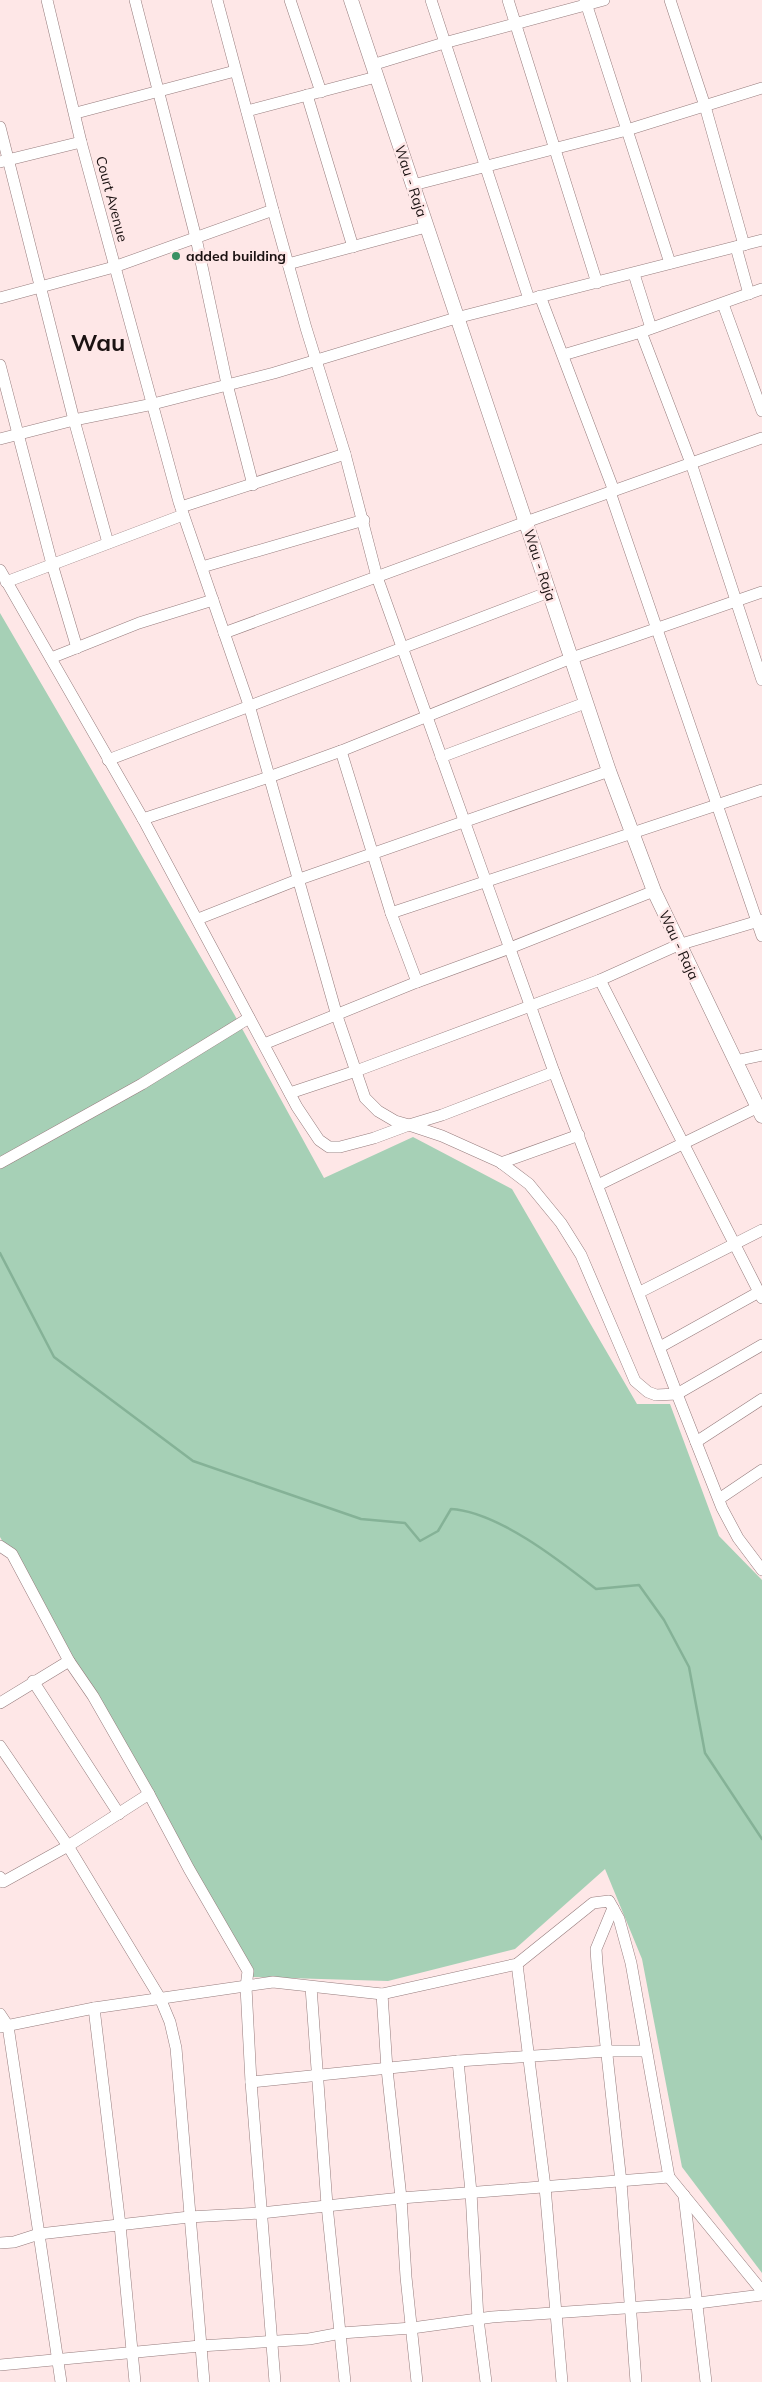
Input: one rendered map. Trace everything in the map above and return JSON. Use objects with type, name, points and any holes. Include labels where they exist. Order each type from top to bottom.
[{"type":"main road","name":"Wau - Raja","points":[[351,0],[570,659],[632,834],[678,945],[760,1112]]},
{"type":"street","name":"Court Avenue","points":[[48,0],[76,113],[81,142],[182,511],[249,705],[337,1016],[365,1098],[378,1111],[395,1121],[442,1136],[501,1162],[529,1184],[561,1222],[576,1247],[635,1381],[648,1392],[656,1395],[677,1394]]},
{"type":"street","points":[[135,0],[196,238],[227,384],[253,485]]},
{"type":"street","points":[[217,0],[288,264],[364,520],[377,577],[554,1072],[640,1292],[677,1394],[718,1498],[738,1538],[761,1568]]},
{"type":"street","points":[[290,0],[320,92]]},
{"type":"street","points":[[431,0],[529,299]]},
{"type":"street","points":[[508,0],[597,283]]},
{"type":"street","points":[[247,111],[320,92],[444,43],[586,2],[604,0]]},
{"type":"street","points":[[670,0],[706,106],[740,246],[749,294]]},
{"type":"street","points":[[586,2],[670,263]]},
{"type":"street","points":[[76,113],[235,71]]},
{"type":"street","points":[[413,185],[627,130],[762,88]]},
{"type":"street","points":[[307,95],[353,247]]},
{"type":"street","points":[[0,127],[4,161],[108,543]]},
{"type":"street","points":[[4,161],[81,142]]},
{"type":"street","points":[[0,298],[114,267],[273,210]]},
{"type":"street","points":[[288,264],[426,226]]},
{"type":"street","points":[[0,439],[74,420],[152,404],[317,361],[456,318],[762,240]]},
{"type":"street","points":[[634,274],[646,330],[762,680]]},
{"type":"street","points":[[563,355],[646,330],[762,289]]},
{"type":"street","points":[[540,296],[612,491],[656,628],[760,921],[762,936]]},
{"type":"street","points":[[723,304],[762,411]]},
{"type":"street","points":[[0,366],[52,564],[77,648]]},
{"type":"street","points":[[224,634],[526,522],[762,438]]},
{"type":"street","points":[[6,582],[108,543],[182,511],[345,454]]},
{"type":"street","points":[[202,567],[364,520]]},
{"type":"street","points":[[0,570],[143,819],[290,1093],[310,1129],[319,1140],[329,1147],[340,1147],[374,1138],[442,1115],[554,1072]]},
{"type":"street","points":[[108,760],[549,592]]},
{"type":"street","points":[[143,819],[270,777],[341,751],[426,715],[570,659],[762,592]]},
{"type":"street","points":[[51,658],[139,623],[213,600]]},
{"type":"street","points":[[441,756],[585,703]]},
{"type":"street","points":[[341,751],[391,914],[417,982]]},
{"type":"street","points":[[198,919],[297,880],[609,771]]},
{"type":"street","points":[[391,914],[762,790]]},
{"type":"street","points":[[264,1044],[417,982],[510,948],[654,891]]},
{"type":"street","points":[[290,1093],[356,1071],[530,1004],[600,980],[678,945],[760,921]]},
{"type":"street","points":[[600,980],[761,1295],[660,1347]]},
{"type":"street","points":[[0,1163],[142,1084],[249,1018]]},
{"type":"street","points":[[735,1061],[762,1054]]},
{"type":"street","points":[[598,1185],[683,1144],[760,1112]]},
{"type":"street","points":[[501,1162],[579,1135]]},
{"type":"street","points":[[640,1292],[762,1230]]},
{"type":"street","points":[[677,1394],[762,1345]]},
{"type":"street","points":[[696,1442],[762,1398]]},
{"type":"street","points":[[718,1498],[762,1470]]},
{"type":"street","points":[[0,1546],[12,1554],[69,1661],[93,1696],[248,1971],[246,1987],[251,2082],[275,2382]]},
{"type":"street","points":[[0,1703],[33,1681],[69,1661]]},
{"type":"street","points":[[33,1681],[119,1814]]},
{"type":"street","points":[[0,1746],[68,1846],[160,1998],[170,2022],[176,2048],[204,2382]]},
{"type":"street","points":[[1,1881],[68,1846],[149,1794]]},
{"type":"street","points":[[4,2027],[94,2008],[274,1982],[382,1994],[518,1964],[593,1904],[609,1901],[631,1963],[669,2177],[762,2291]]},
{"type":"street","points":[[613,1908],[596,1949],[621,2182],[636,2382]]},
{"type":"street","points":[[518,1964],[545,2186],[562,2382]]},
{"type":"street","points":[[311,1987],[327,2205],[345,2382]]},
{"type":"street","points":[[382,1994],[387,2069],[402,2198],[406,2277],[417,2382]]},
{"type":"street","points":[[94,2008],[120,2225],[135,2382]]},
{"type":"street","points":[[0,2014],[4,2027],[39,2234],[60,2382]]},
{"type":"street","points":[[251,2082],[458,2061],[646,2051]]},
{"type":"street","points":[[458,2061],[471,2192],[478,2319],[486,2382]]},
{"type":"street","points":[[0,2243],[14,2242],[39,2234],[189,2217],[261,2213],[402,2198],[669,2177]]},
{"type":"street","points":[[684,2195],[706,2382]]},
{"type":"street","points":[[0,2365],[271,2340],[309,2339],[340,2333],[412,2328],[478,2319],[698,2303],[762,2295]]},
{"type":"green space","points":[[0,613],[234,1014],[324,1178],[413,1137],[512,1189],[637,1404],[670,1404],[719,1536],[762,1580],[762,2273],[682,2167],[642,1959],[605,1869],[515,1949],[388,1981],[253,1977],[0,1537]]},
{"type":"waterway","points":[[0,1253],[54,1357],[193,1461],[361,1519],[405,1523],[420,1541],[438,1531],[451,1509],[469,1512],[508,1528],[527,1539],[596,1589],[639,1585],[664,1620],[689,1667],[705,1753],[762,1839]]},
{"type":"place","name":"added building","points":[[176,256]]},
{"type":"district","name":"Wau","points":[[98,342]]}]
